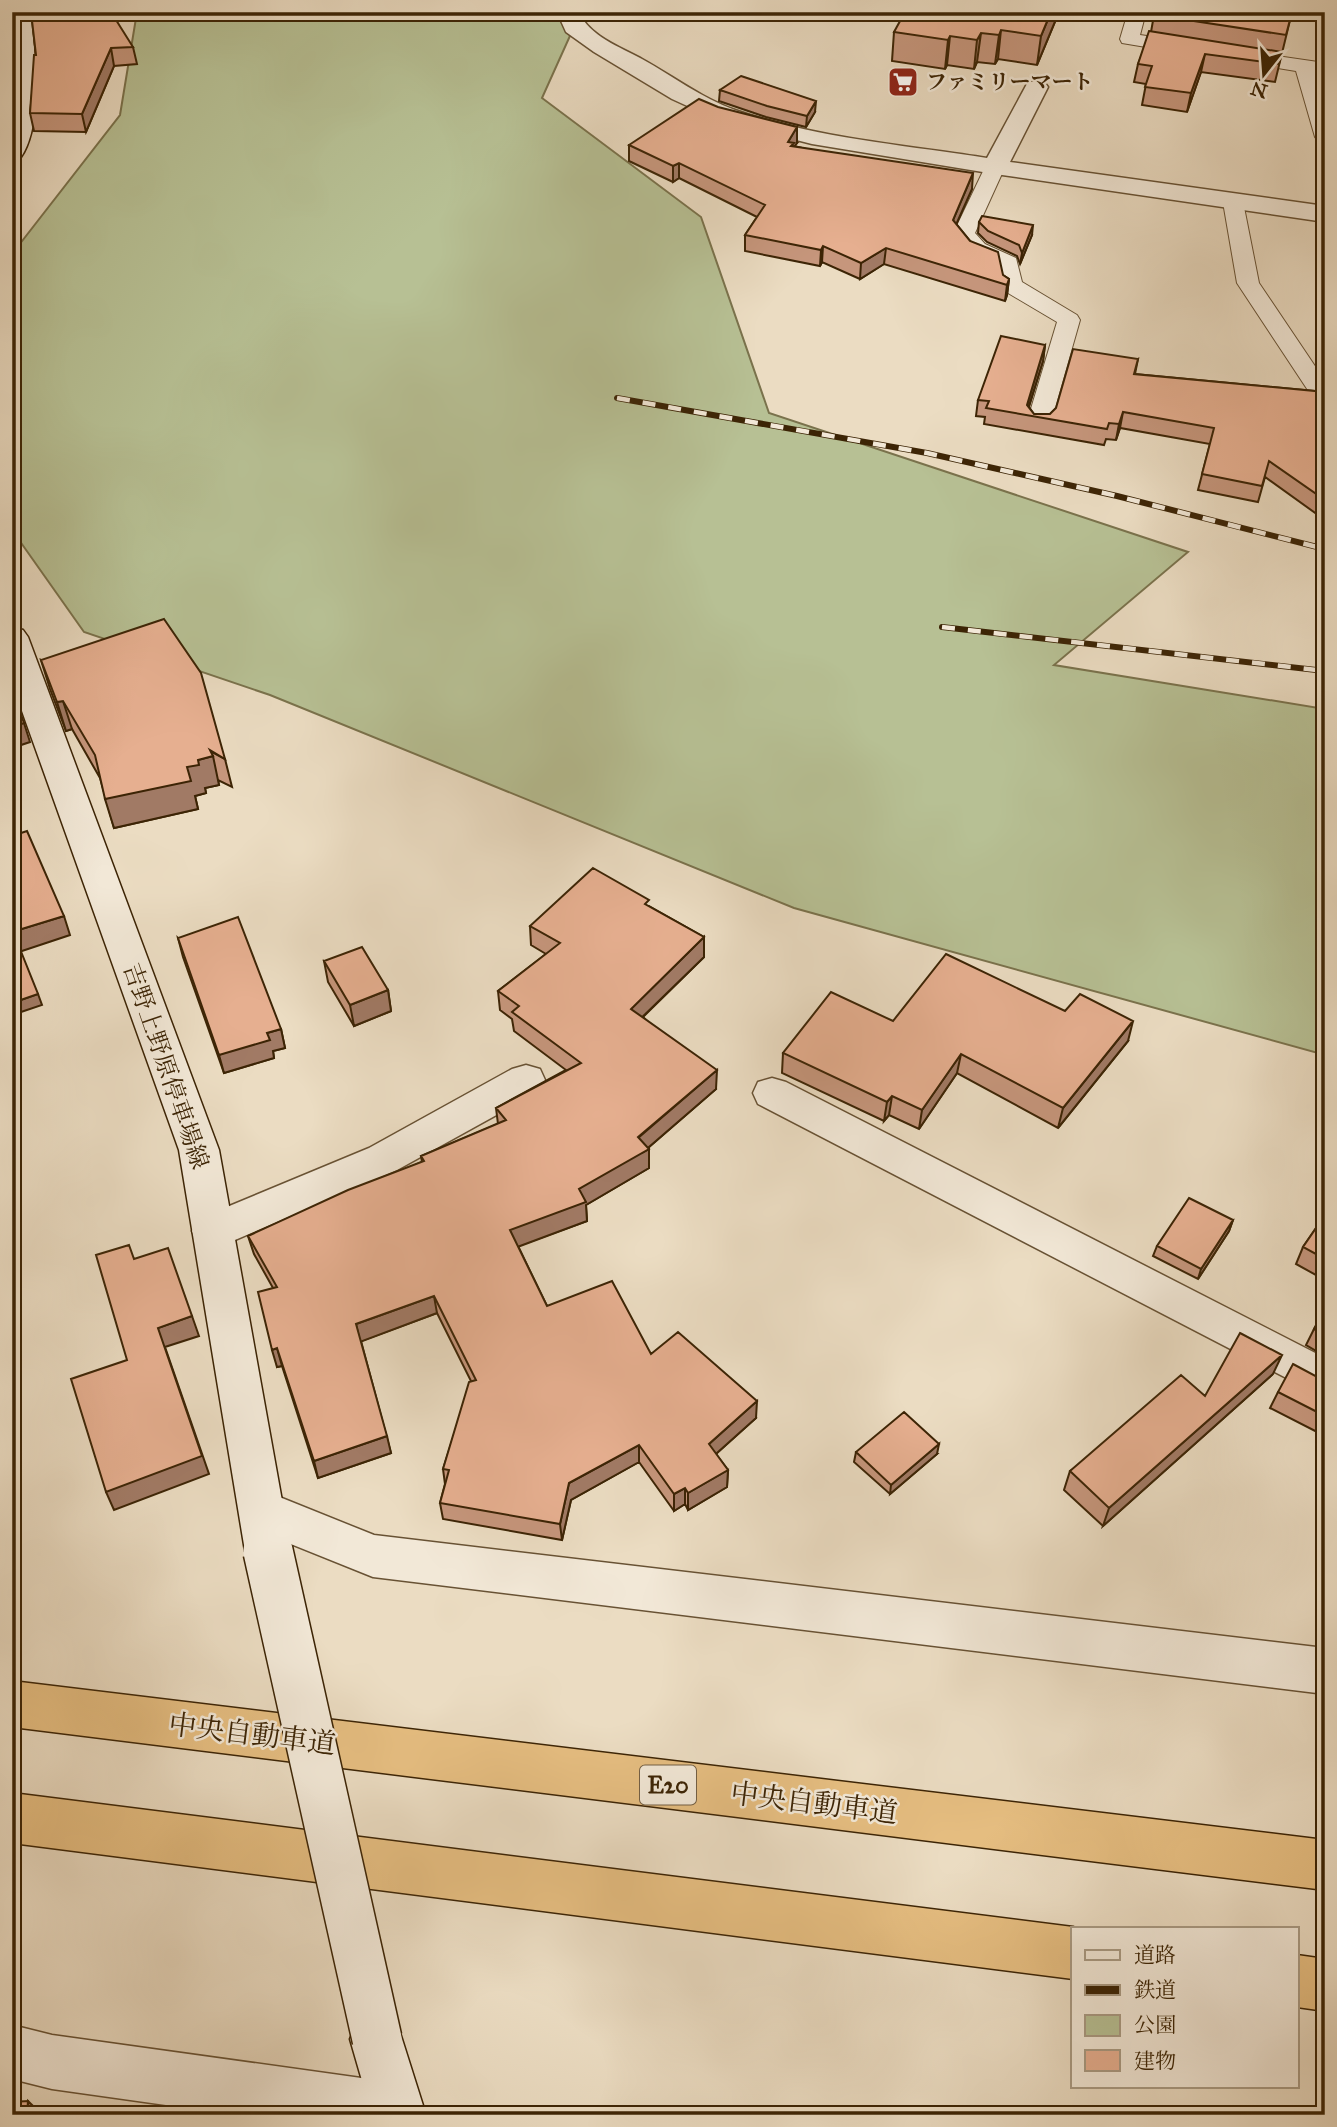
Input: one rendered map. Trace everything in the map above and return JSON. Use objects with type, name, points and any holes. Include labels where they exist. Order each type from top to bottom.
[{"type":"highway","name":"中央自動車道","points":[[12,1704],[1325,1865]]},
{"type":"highway","points":[[12,1818],[1071,1953]]},
{"type":"highway","points":[[1298,1981],[1325,1985]]},
{"type":"street","points":[[12,152],[17,143],[20,124],[20,12]]},
{"type":"street","points":[[568,12],[574,27],[602,47],[680,94],[727,115],[812,137],[995,167],[1325,214]]},
{"type":"street","points":[[995,167],[1036,86]]},
{"type":"street","name":"吉野上野原停車場線","points":[[12,636],[200,1150],[265,1532],[377,2039],[398,2112]]},
{"type":"street","points":[[213,1231],[383,1159],[526,1080]]},
{"type":"street","points":[[772,1093],[1325,1379]]},
{"type":"street","points":[[265,1532],[373,1556],[1325,1671]]},
{"type":"street","points":[[12,2052],[52,2062],[398,2112]]},
{"type":"lane","points":[[1138,12],[1129,39],[1315,68],[1325,137]]},
{"type":"lane","points":[[995,167],[964,234],[977,249],[1007,263],[1011,285],[1069,320],[1039,422]]},
{"type":"lane","points":[[1233,202],[1248,283],[1325,399]]},
{"type":"green space","points":[[137,12],[568,12],[574,27],[542,98],[701,217],[769,413],[1188,552],[1054,665],[1325,709],[1325,1055],[794,908],[270,695],[84,632],[12,530],[12,254],[120,115]]},
{"type":"building","points":[[31,12],[111,12],[133,47],[111,48],[82,114],[30,113],[36,55]]},
{"type":"building","points":[[905,12],[1051,12],[1041,36],[1001,30],[999,35],[981,33],[977,40],[950,36],[948,40],[894,32]]},
{"type":"building","points":[[1155,12],[1292,12],[1286,35],[1154,15]]},
{"type":"building","points":[[1149,31],[1282,52],[1279,64],[1205,54],[1191,93],[1145,87],[1152,66],[1138,64]]},
{"type":"building","points":[[741,76],[816,101],[807,116],[720,90]]},
{"type":"building","points":[[699,99],[718,107],[797,127],[788,142],[794,143],[791,146],[973,173],[953,220],[970,241],[998,252],[1003,275],[1009,279],[1007,285],[886,248],[861,263],[823,246],[821,250],[745,235],[765,205],[679,163],[673,166],[629,145]]},
{"type":"building","points":[[982,216],[1033,225],[1022,253],[1019,245],[988,231],[979,222]]},
{"type":"building","points":[[1001,336],[1045,345],[1027,405],[1034,414],[1050,414],[1056,408],[1073,349],[1138,359],[1134,374],[1325,392],[1325,431],[1318,432],[1325,437],[1325,500],[1269,461],[1262,486],[1202,474],[1214,428],[1123,412],[1119,424],[1109,423],[1107,429],[986,408],[989,401],[978,400]]},
{"type":"building","points":[[164,619],[201,673],[225,759],[210,750],[213,756],[198,760],[199,765],[187,767],[191,781],[105,799],[95,755],[63,701],[57,702],[41,660]]},
{"type":"building","points":[[12,689],[24,723],[12,726]]},
{"type":"building","points":[[27,831],[64,916],[12,932],[12,836]]},
{"type":"building","points":[[593,868],[649,900],[645,904],[704,937],[631,1009],[717,1070],[638,1137],[649,1149],[579,1189],[586,1202],[510,1230],[547,1306],[612,1281],[651,1354],[678,1332],[757,1401],[709,1444],[728,1470],[688,1493],[685,1488],[674,1494],[639,1445],[569,1483],[560,1524],[440,1503],[449,1470],[443,1469],[469,1382],[476,1380],[434,1296],[356,1324],[387,1436],[314,1461],[277,1348],[272,1350],[258,1292],[277,1287],[248,1236],[348,1190],[424,1161],[421,1156],[506,1120],[496,1108],[581,1063],[512,1012],[519,1006],[498,991],[560,943],[530,926]]},
{"type":"building","points":[[238,917],[281,1029],[267,1033],[270,1040],[219,1055],[178,938]]},
{"type":"building","points":[[362,947],[388,990],[350,1005],[324,961]]},
{"type":"building","points":[[20,949],[38,994],[12,1003],[12,952]]},
{"type":"building","points":[[946,954],[1065,1011],[1080,994],[1133,1021],[1063,1108],[961,1054],[922,1110],[892,1096],[887,1102],[783,1053],[831,992],[893,1021]]},
{"type":"building","points":[[1189,1198],[1233,1220],[1201,1269],[1157,1246]]},
{"type":"building","points":[[1325,1215],[1325,1259],[1303,1247]]},
{"type":"building","points":[[129,1245],[134,1259],[168,1248],[192,1316],[158,1328],[202,1456],[106,1492],[71,1379],[127,1360],[96,1255]]},
{"type":"building","points":[[1325,1309],[1325,1335],[1314,1329]]},
{"type":"building","points":[[1240,1333],[1282,1355],[1109,1508],[1070,1471],[1181,1375],[1205,1396]]},
{"type":"building","points":[[1293,1364],[1325,1381],[1325,1416],[1278,1392]]},
{"type":"building","points":[[904,1412],[939,1444],[891,1485],[856,1452]]},
{"type":"building","points":[[28,2101],[27,2115],[12,2115],[12,2102]]},
{"type":"railway","points":[[617,398],[927,453],[1117,496],[1325,549]]},
{"type":"railway","points":[[942,627],[1325,671]]},
{"type":"place","name":"ファミリーマート","points":[[903,82]]}]
